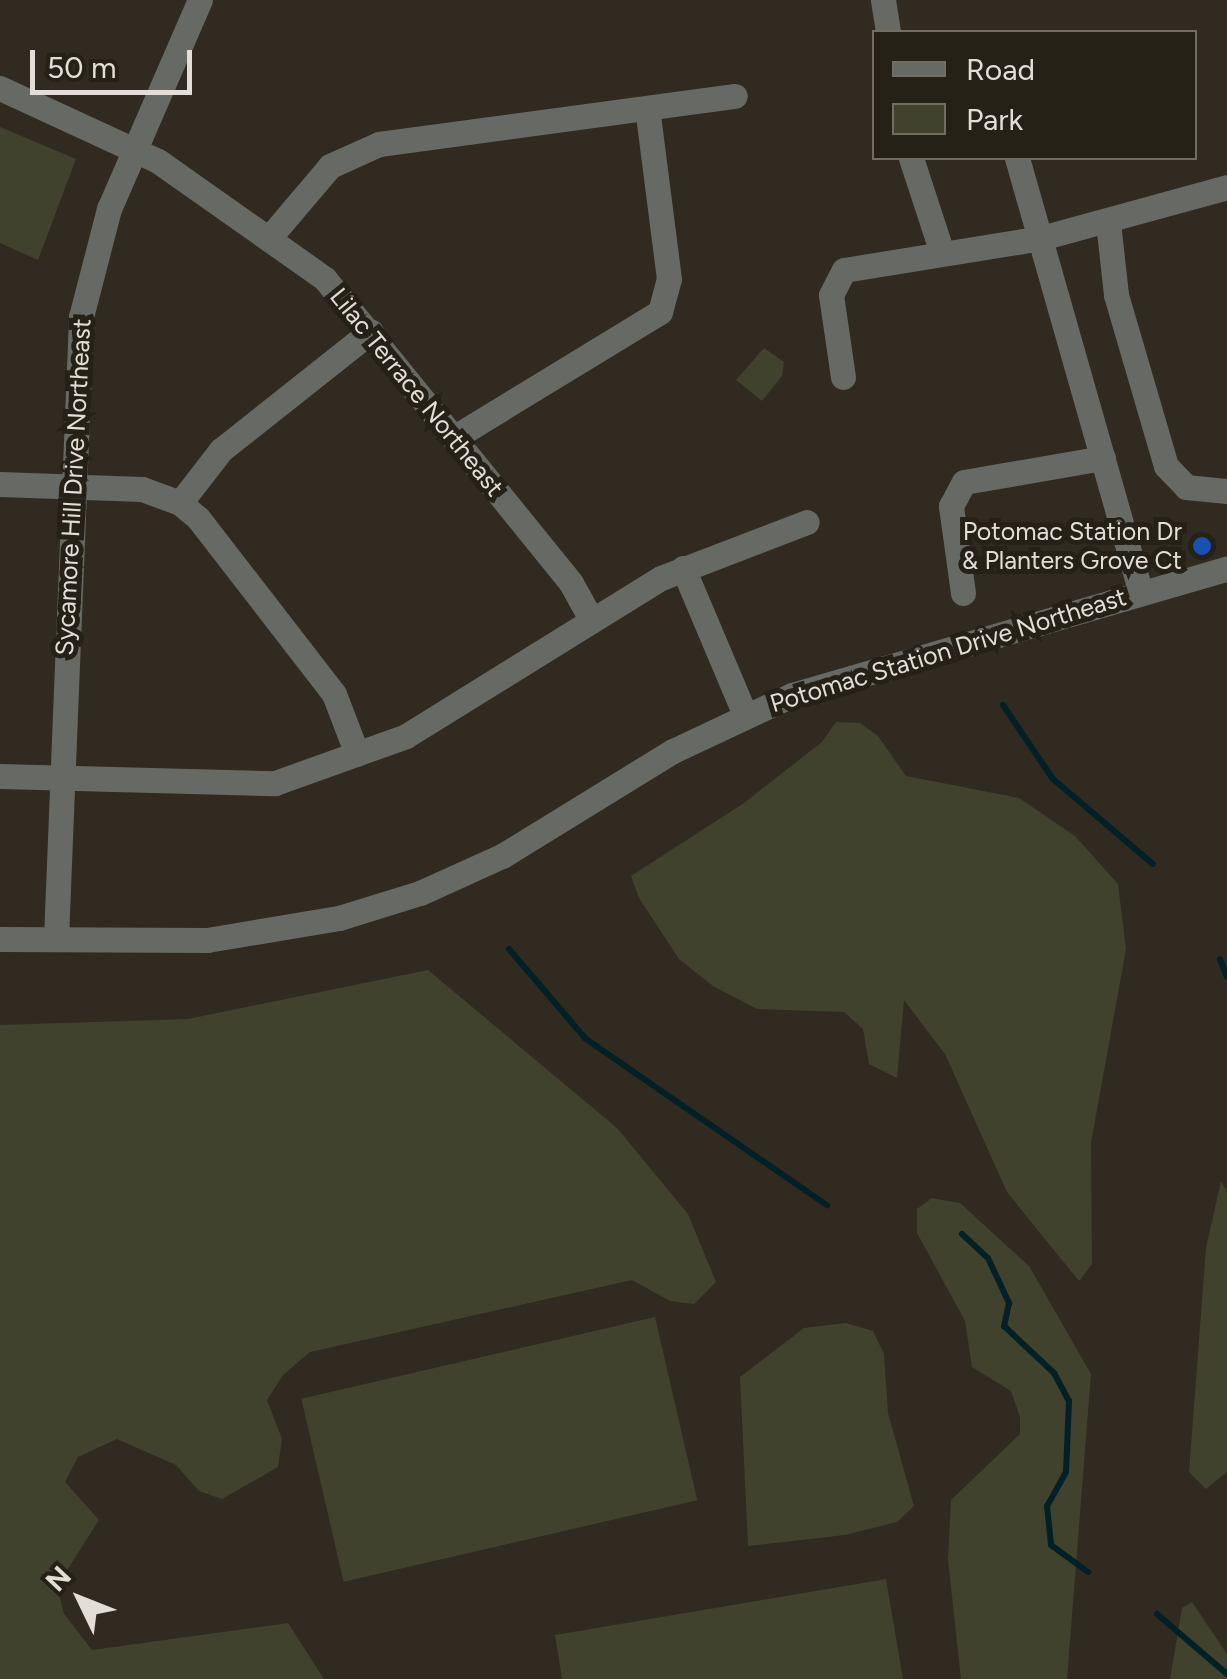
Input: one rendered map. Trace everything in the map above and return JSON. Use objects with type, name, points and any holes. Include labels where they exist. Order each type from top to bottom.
[{"type":"street","name":"Sycamore Hill Drive Northeast","points":[[56,938],[71,486],[85,293],[109,209],[200,0]]},
{"type":"street","points":[[884,0],[888,30]]},
{"type":"street","name":"Lilac Terrace Northeast","points":[[0,88],[135,150],[325,279],[371,331],[570,583],[590,618]]},
{"type":"street","points":[[269,238],[330,166],[378,144],[735,96]]},
{"type":"street","points":[[455,437],[660,312],[669,280],[647,108]]},
{"type":"street","points":[[912,160],[942,253]]},
{"type":"street","points":[[1018,160],[1140,590]]},
{"type":"street","points":[[843,378],[833,280],[859,264],[1041,238],[1227,187]]},
{"type":"street","points":[[1108,222],[1116,295],[1166,466],[1186,487],[1227,490]]},
{"type":"street","points":[[180,503],[221,450],[371,331]]},
{"type":"street","points":[[962,593],[951,506],[964,482],[1103,458]]},
{"type":"street","points":[[0,484],[142,489],[180,503],[198,518],[334,694],[357,754]]},
{"type":"street","points":[[0,776],[254,786],[357,754],[456,711],[590,618],[683,568],[807,522]]},
{"type":"street","points":[[683,568],[744,715]]},
{"type":"street","name":"Potomac Station Drive Northeast","points":[[0,939],[207,940],[339,918],[420,893],[502,856],[673,751],[744,715],[1140,590],[1227,568]]},
{"type":"green space","points":[[0,127],[76,159],[38,260],[0,243]]},
{"type":"green space","points":[[764,348],[784,362],[782,376],[762,401],[736,380]]},
{"type":"green space","points":[[836,722],[860,723],[878,736],[906,776],[1019,798],[1075,836],[1118,884],[1126,949],[1091,1143],[1092,1264],[1079,1281],[1007,1192],[945,1054],[904,1000],[897,1078],[869,1064],[863,1029],[844,1012],[757,1009],[713,986],[679,959],[639,898],[631,876],[744,803],[822,742]]},
{"type":"green space","points":[[428,970],[617,1128],[688,1214],[716,1282],[694,1304],[670,1301],[632,1280],[310,1352],[283,1375],[267,1400],[282,1439],[278,1467],[222,1499],[199,1491],[176,1465],[117,1439],[78,1457],[65,1482],[99,1520],[57,1586],[64,1614],[92,1650],[288,1623],[324,1679],[0,1679],[0,1025],[188,1019]]},
{"type":"green space","points":[[1221,1181],[1227,1192],[1227,1472],[1206,1489],[1189,1472],[1206,1248]]},
{"type":"green space","points":[[932,1198],[960,1203],[1029,1266],[1091,1374],[1067,1679],[961,1679],[948,1560],[951,1500],[1020,1434],[1020,1417],[1011,1391],[972,1367],[965,1321],[917,1233],[917,1209]]},
{"type":"green space","points":[[655,1317],[697,1500],[344,1582],[301,1399]]},
{"type":"green space","points":[[846,1323],[873,1331],[884,1354],[888,1413],[914,1506],[897,1522],[845,1535],[748,1546],[740,1377],[804,1328]]},
{"type":"green space","points":[[886,1579],[903,1679],[562,1679],[555,1635]]},
{"type":"green space","points":[[1192,1602],[1227,1654],[1227,1679],[1170,1679],[1182,1608]]},
{"type":"waterway","points":[[1003,705],[1053,779],[1153,864]]},
{"type":"waterway","points":[[509,949],[586,1039],[827,1205]]},
{"type":"waterway","points":[[1220,959],[1227,977]]},
{"type":"waterway","points":[[962,1234],[988,1258],[1009,1303],[1004,1326],[1054,1373],[1069,1401],[1066,1472],[1047,1506],[1051,1545],[1088,1572]]},
{"type":"waterway","points":[[1157,1614],[1227,1674]]},
{"type":"place","name":"Potomac Station Dr & Planters Grove Ct","points":[[1202,546]]}]
